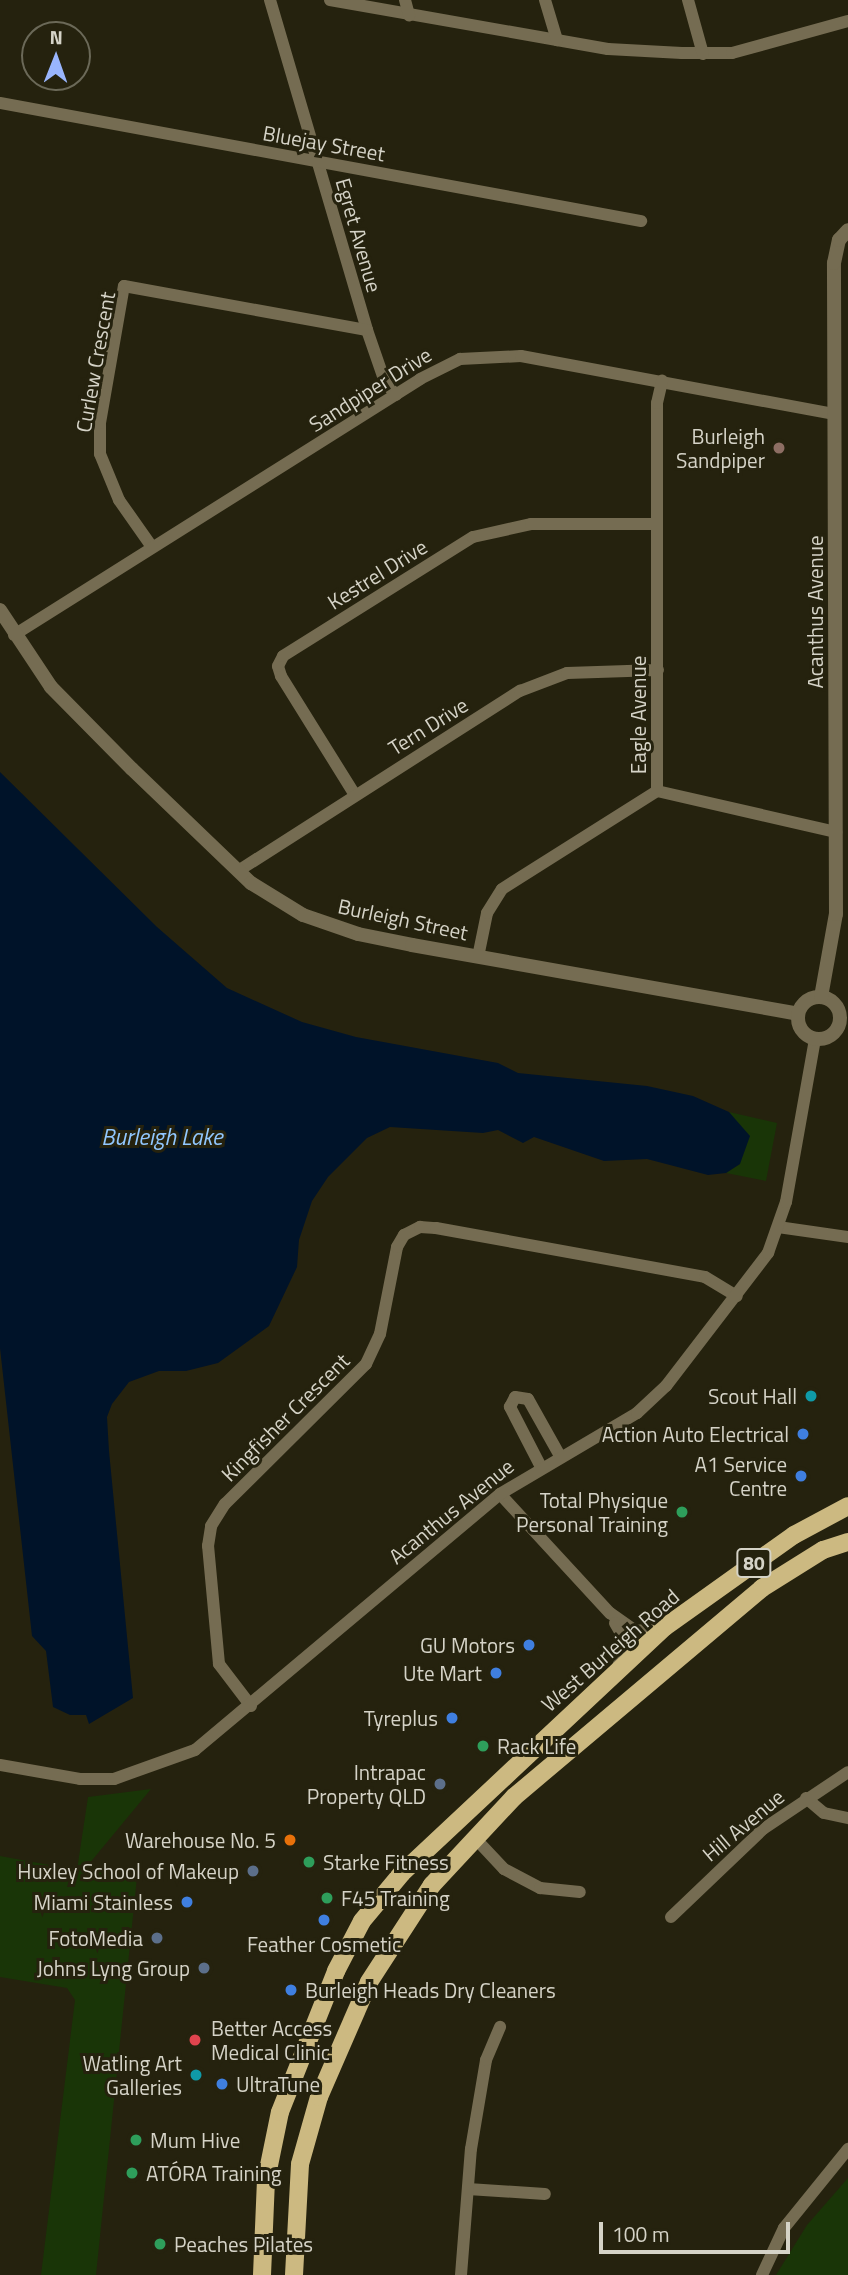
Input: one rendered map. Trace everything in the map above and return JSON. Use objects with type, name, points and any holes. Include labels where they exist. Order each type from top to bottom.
[{"type":"main road","name":"West Burleigh Road","points":[[261,2275],[266,2180],[280,2112],[335,1971],[362,1921],[402,1873],[617,1669],[665,1627],[794,1535],[848,1506]]},
{"type":"main road","name":"80","points":[[294,2275],[300,2164],[332,2064],[394,1937],[474,1837],[524,1788],[762,1588],[823,1550],[848,1542]]},
{"type":"street","name":"Egret Avenue","points":[[270,0],[367,330],[385,382],[396,395]]},
{"type":"street","points":[[330,0],[608,49],[703,54],[732,52],[848,21]]},
{"type":"street","points":[[405,0],[410,15]]},
{"type":"street","points":[[545,0],[557,40]]},
{"type":"street","points":[[688,0],[703,54]]},
{"type":"street","name":"Bluejay Street","points":[[0,103],[641,221]]},
{"type":"street","name":"Acanthus Avenue","points":[[821,997],[836,914],[835,253],[848,230]]},
{"type":"street","name":"Curlew Crescent","points":[[152,547],[119,500],[100,454],[100,423],[124,286],[367,330]]},
{"type":"street","name":"Sandpiper Drive","points":[[14,635],[396,395],[460,359],[492,354],[662,381],[835,414]]},
{"type":"street","name":"Eagle Avenue","points":[[478,957],[487,913],[502,889],[657,791],[656,524],[662,381]]},
{"type":"street","name":"Kestrel Drive","points":[[355,795],[281,676],[278,666],[283,656],[473,537],[531,524],[656,524]]},
{"type":"street","name":"Burleigh Street","points":[[0,610],[14,635],[51,687],[238,871],[286,906],[332,927],[478,957],[798,1014]]},
{"type":"street","name":"Tern Drive","points":[[238,871],[520,691],[549,678],[600,669],[658,670]]},
{"type":"street","points":[[657,791],[836,832]]},
{"type":"street","points":[[821,997],[837,1007],[844,1020],[835,1033],[815,1039],[799,1027],[798,1014],[809,999],[821,997]]},
{"type":"street","name":"Acanthus Avenue","points":[[0,1765],[80,1779],[114,1779],[195,1750],[251,1706],[500,1494],[541,1467],[637,1413],[666,1386],[768,1253],[778,1227],[815,1039]]},
{"type":"street","name":"Kingfisher Crescent","points":[[251,1706],[219,1664],[208,1546],[211,1526],[225,1504],[349,1384],[371,1356],[380,1334],[397,1247],[404,1235],[420,1227],[436,1228],[705,1277],[737,1296]]},
{"type":"street","points":[[778,1227],[848,1237]]},
{"type":"street","points":[[541,1467],[510,1407],[515,1396],[528,1399],[560,1456]]},
{"type":"street","points":[[500,1494],[610,1613],[625,1637],[617,1669]]},
{"type":"street","points":[[610,1613],[636,1630],[665,1627]]},
{"type":"street","name":"Hill Avenue","points":[[671,1916],[762,1829],[848,1772]]},
{"type":"street","points":[[806,1798],[824,1813],[848,1818]]},
{"type":"street","points":[[474,1837],[504,1869],[540,1888],[561,1894],[580,1892]]},
{"type":"street","points":[[461,2275],[468,2189],[486,2060],[500,2027]]},
{"type":"street","points":[[762,2275],[783,2228],[848,2149]]},
{"type":"street","points":[[468,2189],[545,2194]]},
{"type":"green space","points":[[729,1112],[777,1123],[766,1181],[726,1173],[740,1164],[737,1123]]},
{"type":"green space","points":[[151,1789],[84,1870],[137,1877],[96,2275],[41,2275],[75,2000],[67,1988],[0,1977],[0,1856],[77,1870],[88,1797]]},
{"type":"green space","points":[[848,2178],[848,2275],[776,2275],[807,2225]]},
{"type":"water","name":"Burleigh Lake","points":[[0,772],[157,927],[227,988],[302,1022],[356,1037],[498,1063],[518,1073],[647,1086],[693,1096],[729,1112],[750,1136],[740,1164],[726,1173],[708,1175],[647,1159],[604,1161],[534,1137],[523,1143],[498,1130],[483,1133],[390,1127],[367,1138],[328,1177],[312,1201],[299,1240],[297,1267],[269,1326],[218,1363],[186,1371],[159,1371],[129,1382],[112,1404],[107,1417],[109,1451],[133,1698],[89,1724],[86,1715],[70,1715],[53,1707],[46,1651],[32,1636],[0,1348]]},
{"type":"place","name":"Burleigh Sandpiper","points":[[779,448]]},
{"type":"place","name":"Scout Hall","points":[[811,1396]]},
{"type":"place","name":"Action Auto Electrical","points":[[803,1434]]},
{"type":"place","name":"A1 Service Centre","points":[[801,1476]]},
{"type":"place","name":"Total Physique Personal Training","points":[[682,1512]]},
{"type":"place","name":"GU Motors","points":[[529,1645]]},
{"type":"place","name":"Ute Mart","points":[[496,1673]]},
{"type":"place","name":"Tyreplus","points":[[452,1718]]},
{"type":"place","name":"Rack Life","points":[[483,1746]]},
{"type":"place","name":"Intrapac Property QLD","points":[[440,1784]]},
{"type":"place","name":"Warehouse No. 5","points":[[290,1840]]},
{"type":"place","name":"Starke Fitness","points":[[309,1862]]},
{"type":"place","name":"Huxley School of Makeup","points":[[253,1871]]},
{"type":"place","name":"F45 Training","points":[[327,1898]]},
{"type":"place","name":"Miami Stainless","points":[[187,1902]]},
{"type":"place","name":"Feather Cosmetic","points":[[324,1920]]},
{"type":"place","name":"FotoMedia","points":[[157,1938]]},
{"type":"place","name":"Johns Lyng Group","points":[[204,1968]]},
{"type":"place","name":"Burleigh Heads Dry Cleaners","points":[[291,1990]]},
{"type":"place","name":"Better Access Medical Clinic","points":[[195,2040]]},
{"type":"place","name":"Watling Art Galleries","points":[[196,2075]]},
{"type":"place","name":"UltraTune","points":[[222,2084]]},
{"type":"place","name":"Mum Hive","points":[[136,2140]]},
{"type":"place","name":"ATÓRA Training","points":[[132,2173]]},
{"type":"place","name":"Peaches Pilates","points":[[160,2244]]}]
